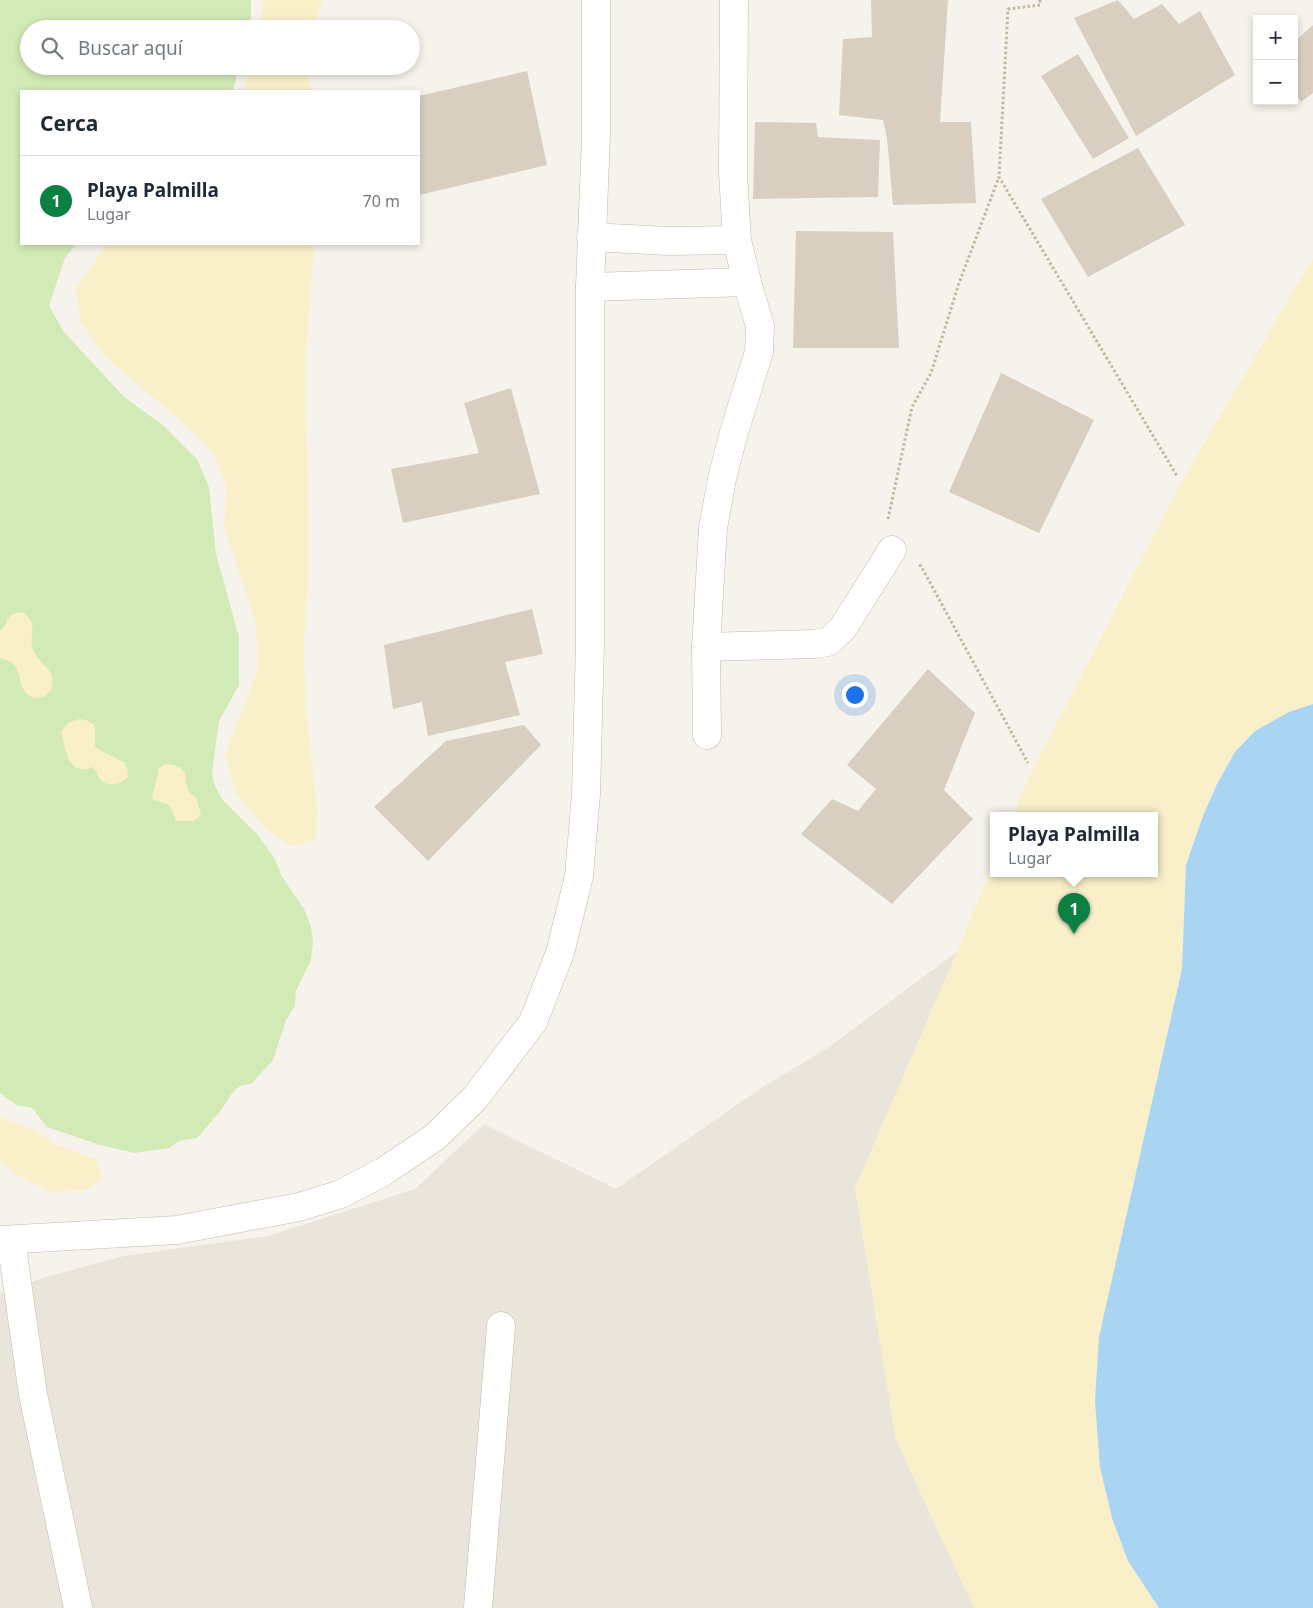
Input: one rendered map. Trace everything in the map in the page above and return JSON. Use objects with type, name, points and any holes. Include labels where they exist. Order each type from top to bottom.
[{"type":"street","points":[[78,1608],[33,1394],[5,1240],[177,1230],[299,1207],[341,1194],[383,1172],[435,1137],[475,1098],[533,1022],[560,953],[579,876],[586,794],[590,643],[590,287],[596,135],[596,0]]},
{"type":"street","points":[[707,735],[706,647],[713,528],[729,451],[759,352],[760,326],[737,240],[733,172],[734,0]]},
{"type":"street","points":[[591,237],[668,241],[737,240]]},
{"type":"street","points":[[590,287],[747,282]]},
{"type":"street","points":[[706,647],[828,642],[843,628],[892,550]]},
{"type":"street","points":[[478,1608],[502,1326]]},
{"type":"path","points":[[1028,763],[921,566],[892,550],[888,518],[912,407],[931,373],[960,283],[999,177],[1008,9],[1040,5],[1040,0]]},
{"type":"path","points":[[999,177],[1176,476]]},
{"type":"shaded area","points":[[957,952],[855,1188],[896,1440],[974,1608],[0,1608],[0,1293],[46,1277],[124,1256],[268,1236],[415,1189],[484,1124],[616,1189],[761,1088],[826,1049]]},
{"type":"green space","points":[[0,0],[251,0],[250,20],[20,20],[20,75],[237,75],[233,90],[20,90],[20,245],[75,245],[65,258],[49,306],[64,332],[124,397],[164,426],[197,459],[209,487],[216,554],[239,637],[239,685],[219,721],[212,773],[215,786],[222,799],[256,833],[275,859],[281,875],[304,909],[311,927],[313,942],[311,960],[296,991],[295,1006],[286,1020],[273,1060],[251,1084],[239,1086],[197,1138],[179,1141],[169,1148],[135,1153],[100,1145],[47,1127],[32,1108],[16,1105],[0,1093]]},
{"type":"sand","points":[[263,0],[323,0],[316,20],[262,20]]},
{"type":"sand","points":[[249,75],[307,75],[312,90],[244,90]]},
{"type":"sand","points":[[106,245],[314,245],[305,365],[308,577],[304,646],[306,713],[317,806],[316,839],[290,846],[264,827],[237,794],[225,755],[258,669],[256,623],[224,527],[227,486],[213,453],[184,423],[107,359],[80,321],[76,289]]},
{"type":"sand","points":[[1313,258],[1313,704],[1289,712],[1255,731],[1235,752],[1217,784],[1203,816],[1186,865],[1182,969],[1128,1212],[1100,1467],[1112,1518],[1128,1561],[1159,1608],[974,1608],[896,1440],[855,1188],[990,873],[990,877],[1158,877],[1158,812],[1014,812],[1031,773],[1182,481]]},
{"type":"sand","points":[[23,612],[31,621],[32,644],[35,655],[49,670],[53,680],[50,691],[39,698],[34,698],[27,694],[15,666],[10,661],[0,658],[0,631],[9,617]]},
{"type":"sand","points":[[79,719],[86,720],[94,725],[96,748],[125,763],[128,777],[111,785],[104,783],[92,767],[84,769],[73,765],[66,753],[61,732],[68,723]]},
{"type":"sand","points":[[165,764],[177,766],[186,774],[185,781],[189,792],[196,797],[201,815],[194,821],[176,821],[170,806],[152,799],[158,769]]},
{"type":"sand","points":[[0,1116],[34,1130],[57,1145],[97,1160],[102,1180],[85,1190],[50,1192],[19,1176],[0,1162]]},
{"type":"water","points":[[1313,704],[1313,1608],[1159,1608],[1128,1561],[1112,1518],[1100,1467],[1095,1401],[1099,1337],[1182,969],[1186,865],[1203,816],[1217,784],[1235,752],[1255,731],[1289,712]]},
{"type":"building","points":[[871,0],[948,0],[940,122],[971,122],[976,203],[893,205],[887,138],[883,120],[839,115],[843,39],[872,37]]},
{"type":"building","points":[[1118,0],[1134,19],[1162,4],[1179,24],[1200,11],[1235,75],[1136,136],[1074,18]]},
{"type":"building","points":[[1313,25],[1313,93],[1301,102],[1298,97],[1298,38]]},
{"type":"building","points":[[1078,54],[1129,138],[1093,159],[1041,76]]},
{"type":"building","points":[[527,71],[547,165],[420,195],[420,96]]},
{"type":"building","points":[[755,122],[816,123],[818,137],[880,140],[878,197],[753,199]]},
{"type":"building","points":[[1138,148],[1185,225],[1088,277],[1041,199]]},
{"type":"building","points":[[796,231],[893,232],[899,348],[793,348]]},
{"type":"building","points":[[1001,373],[1094,420],[1039,533],[949,492]]},
{"type":"building","points":[[511,388],[540,494],[403,523],[391,469],[479,453],[464,403]]},
{"type":"building","points":[[532,609],[543,654],[505,662],[520,715],[428,736],[422,702],[393,709],[384,645]]},
{"type":"building","points":[[928,669],[975,713],[944,790],[973,819],[892,904],[801,834],[832,799],[858,811],[876,789],[847,765]]},
{"type":"building","points":[[524,725],[541,745],[428,861],[374,807],[446,741]]},
{"type":"place","name":"Playa Palmilla","points":[[1074,934]]}]
